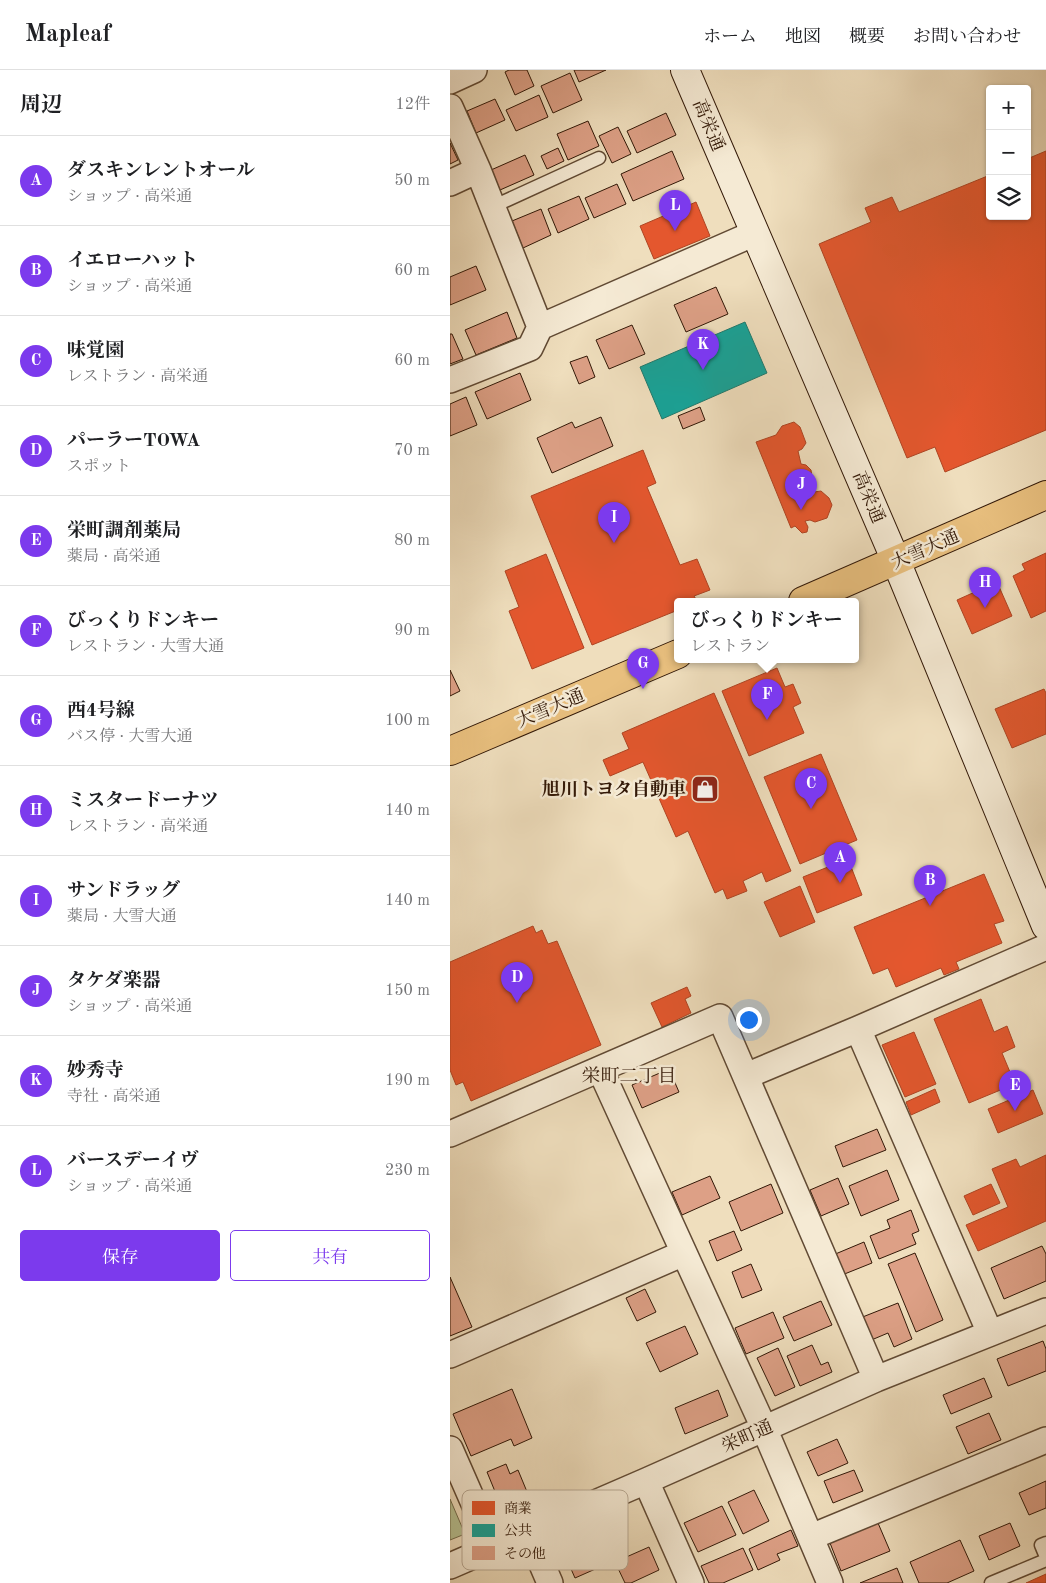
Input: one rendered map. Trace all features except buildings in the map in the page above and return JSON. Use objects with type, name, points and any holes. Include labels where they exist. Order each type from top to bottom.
[{"type":"highway","name":"大雪大通","points":[[810,598],[1046,495]]},
{"type":"highway","name":"大雪大通","points":[[450,751],[674,656]]},
{"type":"street","points":[[450,81],[474,70]]},
{"type":"street","name":"高栄通","points":[[685,70],[896,561],[1046,926]]},
{"type":"street","points":[[450,107],[478,170],[540,327]]},
{"type":"street","points":[[450,182],[478,170]]},
{"type":"street","points":[[450,380],[530,348],[540,327],[755,233]]},
{"type":"street","points":[[746,1076],[1046,947]]},
{"type":"street","points":[[450,1134],[720,1017],[876,1379]]},
{"type":"street","points":[[858,1029],[990,1333]]},
{"type":"street","points":[[600,1069],[764,1428],[830,1583]]},
{"type":"street","points":[[450,1355],[684,1253]]},
{"type":"street","name":"栄町通","points":[[625,1490],[876,1379],[1046,1310]]},
{"type":"street","points":[[811,1537],[1046,1440]]},
{"type":"street","points":[[450,1448],[468,1490]]},
{"type":"street","points":[[646,1481],[691,1583]]},
{"type":"street","name":"栄町通","points":[[450,1566],[462,1561]]},
{"type":"street","points":[[544,1570],[550,1583]]},
{"type":"lane","points":[[492,207],[598,158]]},
{"type":"lane","points":[[992,1583],[1046,1558],[1041,1545],[1046,1543]]},
{"type":"green space","points":[[450,1499],[462,1527],[462,1535],[450,1540]]},
{"type":"place","name":"バースデーイヴ","points":[[675,231]]},
{"type":"place","name":"妙秀寺","points":[[703,370]]},
{"type":"place","name":"タケダ楽器","points":[[801,510]]},
{"type":"place","name":"サンドラッグ","points":[[614,543]]},
{"type":"place","name":"ミスタードーナツ","points":[[985,608]]},
{"type":"place","name":"西4号線","points":[[643,689]]},
{"type":"place","name":"びっくりドンキー","points":[[767,720]]},
{"type":"place","name":"旭川トヨタ自動車","points":[[705,789]]},
{"type":"place","name":"味覚園","points":[[811,809]]},
{"type":"place","name":"ダスキンレントオール","points":[[840,883]]},
{"type":"place","name":"イエローハット","points":[[930,906]]},
{"type":"place","name":"パーラーTOWA","points":[[517,1003]]},
{"type":"place","name":"栄町調剤薬局","points":[[1015,1111]]},
{"type":"district","name":"栄町二丁目","points":[[629,1075]]}]
